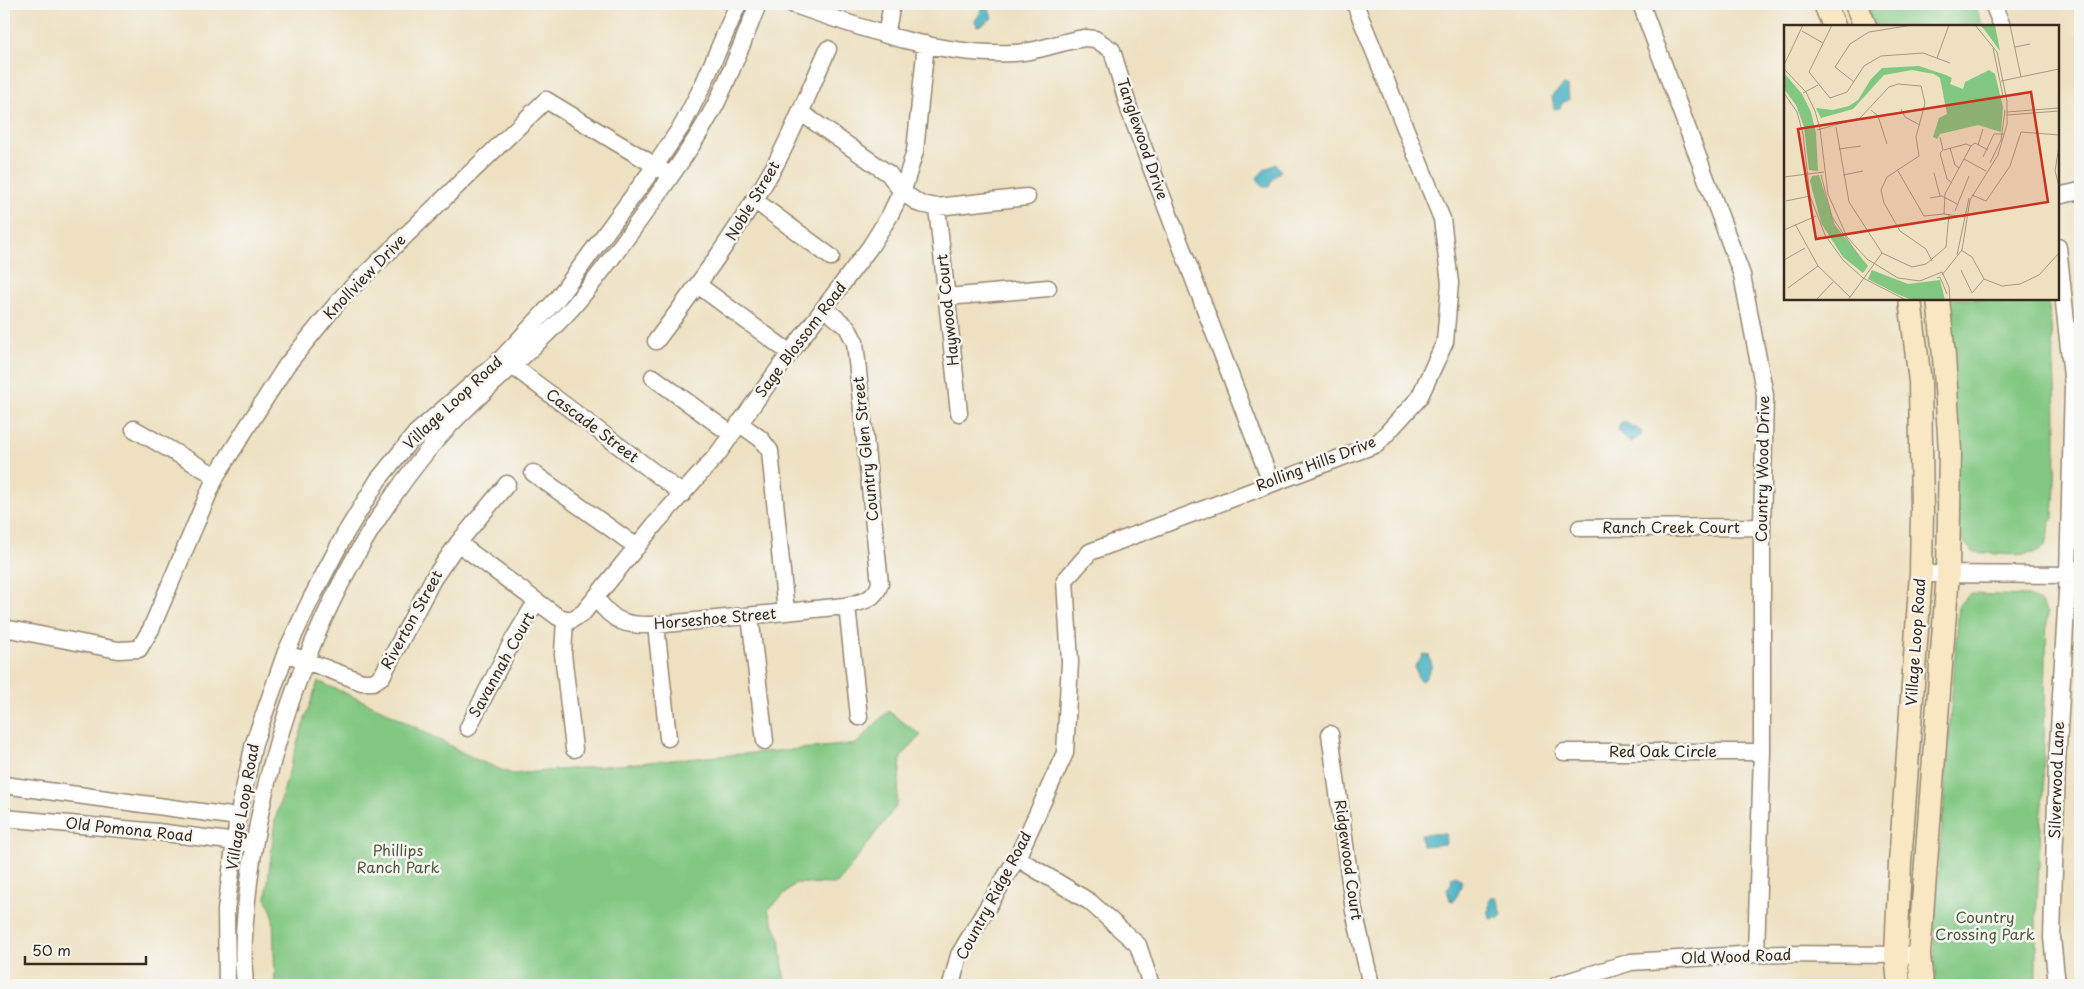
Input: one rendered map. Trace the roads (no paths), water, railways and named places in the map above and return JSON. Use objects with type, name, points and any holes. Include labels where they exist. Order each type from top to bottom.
[{"type":"main road","points":[[1824,4],[1834,25]]},
{"type":"main road","points":[[1856,4],[1865,25]]},
{"type":"main road","name":"Village Loop Road","points":[[1899,985],[1896,955],[1900,853],[1921,574],[1920,382],[1910,300]]},
{"type":"main road","name":"Village Loop Road","points":[[1922,985],[1919,955],[1948,573],[1950,450],[1938,300]]},
{"type":"street","name":"Village Loop Road","points":[[245,985],[243,923],[261,804],[274,752],[307,661],[328,611],[355,558],[394,496],[433,444],[484,393],[557,299],[655,166],[683,124],[703,85],[738,4]]},
{"type":"street","name":"Village Loop Road","points":[[228,985],[226,910],[238,817],[254,743],[286,652],[345,534],[378,480],[416,433],[508,362],[569,311],[607,266],[692,145],[715,105],[758,4]]},
{"type":"street","name":"Tanglewood Drive","points":[[792,4],[886,35],[966,51],[1016,53],[1085,38],[1095,39],[1112,50],[1130,112],[1272,482]]},
{"type":"street","points":[[886,35],[892,4]]},
{"type":"street","name":"Rolling Hills Drive","points":[[1090,552],[1377,444],[1419,398],[1445,342],[1450,283],[1442,219],[1355,4]]},
{"type":"street","name":"Country Wood Drive","points":[[1641,4],[1742,275],[1765,395],[1762,528],[1762,752],[1756,954]]},
{"type":"street","points":[[1993,4],[2002,25]]},
{"type":"street","name":"Sage Blossom Road","points":[[566,620],[578,618],[717,455],[880,231],[902,192],[915,151],[926,44]]},
{"type":"street","name":"Noble Street","points":[[656,341],[724,250],[754,200],[781,154],[828,49]]},
{"type":"street","name":"Knollview Drive","points":[[4,628],[118,650],[139,649],[151,629],[216,476],[286,366],[343,296],[546,100],[671,176]]},
{"type":"street","points":[[800,112],[888,174],[902,192],[920,204],[937,207],[1027,197]]},
{"type":"street","points":[[2059,196],[2080,191]]},
{"type":"street","points":[[754,200],[831,257]]},
{"type":"street","name":"Haywood Court","points":[[937,207],[959,413]]},
{"type":"street","name":"Silverwood Lane","points":[[2057,985],[2052,919],[2057,764],[2074,575],[2077,385],[2059,254]]},
{"type":"street","points":[[698,285],[790,353]]},
{"type":"street","points":[[947,297],[1048,288]]},
{"type":"street","name":"Country Glen Street","points":[[824,308],[847,327],[855,342],[880,584],[877,593],[871,599]]},
{"type":"street","name":"Cascade Street","points":[[508,362],[683,494]]},
{"type":"street","points":[[653,378],[735,428],[761,439],[770,452],[786,612]]},
{"type":"street","points":[[134,429],[216,476]]},
{"type":"street","points":[[533,473],[637,547]]},
{"type":"street","name":"Riverton Street","points":[[286,652],[362,682],[373,682],[382,676],[433,579],[458,543],[508,484]]},
{"type":"street","name":"Ranch Creek Court","points":[[1580,528],[1762,528]]},
{"type":"street","points":[[458,543],[536,602],[558,617],[566,620],[563,654],[574,749]]},
{"type":"street","name":"Country Ridge Road","points":[[951,985],[959,956],[1017,858],[1065,753],[1070,662],[1065,580],[1090,552]]},
{"type":"street","points":[[1921,574],[2074,575]]},
{"type":"street","name":"Horseshoe Street","points":[[596,598],[605,610],[624,624],[656,626],[845,606],[871,599]]},
{"type":"street","name":"Savannah Court","points":[[468,728],[513,640],[536,602]]},
{"type":"street","points":[[845,606],[848,615],[858,718]]},
{"type":"street","points":[[750,616],[765,741]]},
{"type":"street","points":[[656,626],[668,738]]},
{"type":"street","name":"Ridgewood Court","points":[[1330,734],[1354,911],[1372,985]]},
{"type":"street","name":"Red Oak Circle","points":[[1564,752],[1762,752]]},
{"type":"street","name":"Old Pomona Road","points":[[4,785],[238,817]]},
{"type":"street","name":"Old Pomona Road","points":[[4,818],[254,844]]},
{"type":"street","points":[[1017,858],[1090,902],[1138,945],[1151,985]]},
{"type":"street","name":"Old Wood Road","points":[[1557,985],[1631,962],[1756,954],[1919,955]]},
{"type":"water","points":[[985,5],[988,5],[992,18],[977,26],[975,21]]},
{"type":"water","points":[[1564,85],[1568,87],[1569,100],[1562,103],[1560,108],[1554,109],[1552,96]]},
{"type":"water","points":[[1276,164],[1281,171],[1274,177],[1269,187],[1263,187],[1257,178],[1265,169]]},
{"type":"water","points":[[1624,422],[1641,431],[1642,435],[1631,442],[1618,431],[1620,424]]},
{"type":"water","points":[[1423,654],[1429,655],[1432,666],[1422,681],[1418,679],[1415,666]]},
{"type":"water","points":[[1445,833],[1446,844],[1422,846],[1421,835]]},
{"type":"water","points":[[1456,876],[1462,881],[1453,901],[1450,900],[1447,890],[1452,882],[1451,878]]},
{"type":"water","points":[[1492,897],[1495,897],[1498,901],[1502,915],[1498,919],[1496,917],[1491,919],[1487,912]]},
{"type":"park label","name":"Phillips Ranch Park","points":[[398,860]]},
{"type":"park label","name":"Country Crossing Park","points":[[1985,926]]}]
